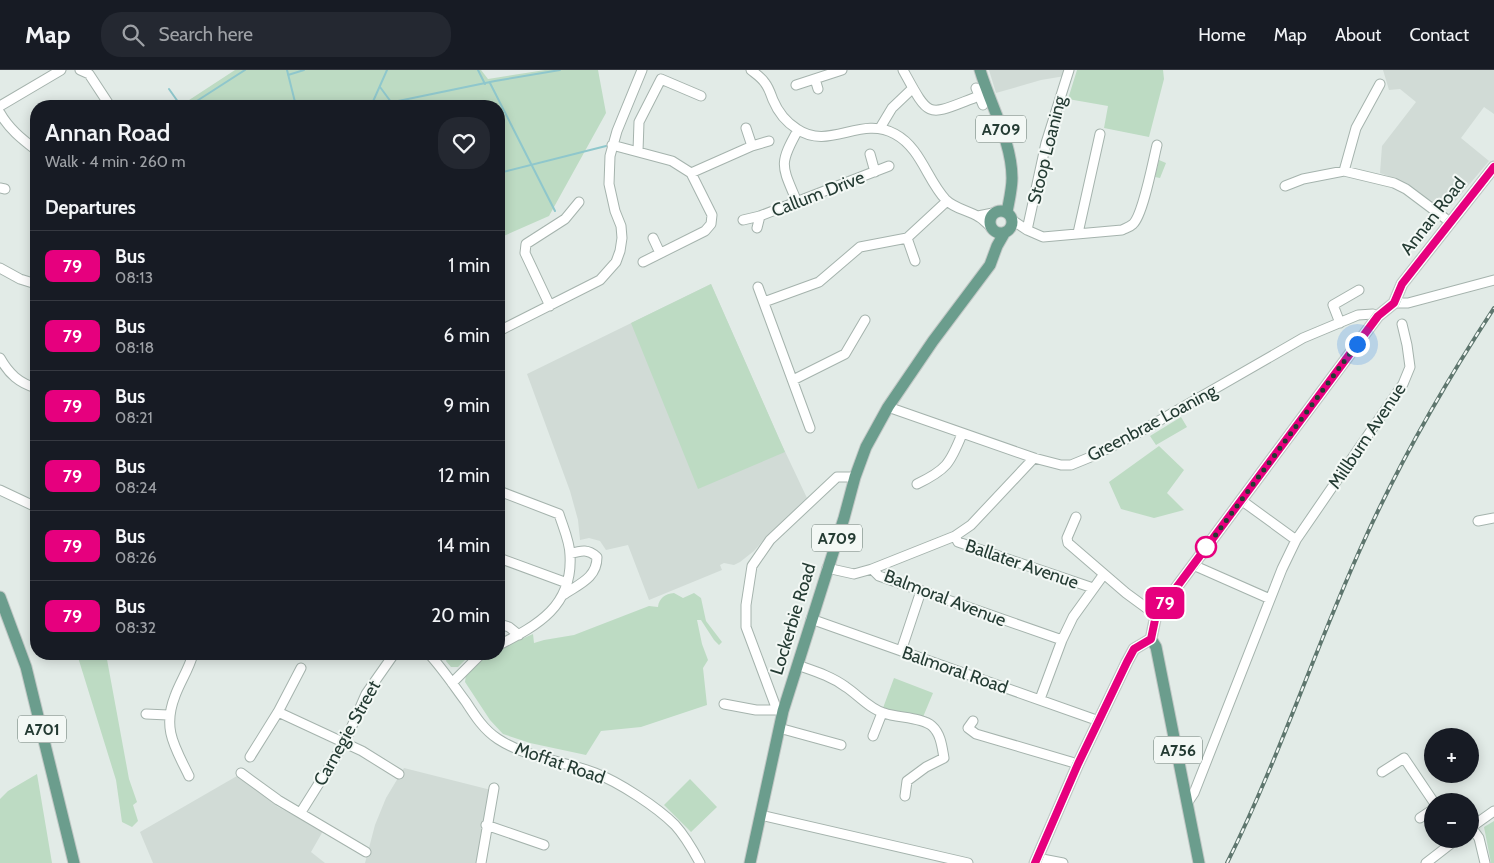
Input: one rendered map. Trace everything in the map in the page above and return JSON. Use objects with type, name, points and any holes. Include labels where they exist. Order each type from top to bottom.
[{"type":"main road","name":"Lockerbie Road","points":[[750,863],[780,728],[780,711],[797,665],[844,518],[855,476],[866,447],[888,407],[933,340],[990,265],[1005,219],[1012,180],[1012,164],[980,70]]},
{"type":"main road","name":"Annan Road","points":[[1151,639],[1156,615],[1378,316],[1394,303],[1402,284],[1494,166]]},
{"type":"main road","name":"A709","points":[[997,246],[990,220],[1005,219]]},
{"type":"main road","points":[[992,228],[998,233],[1005,219]]},
{"type":"main road","name":"A701","points":[[0,597],[26,667],[51,761],[74,863]]},
{"type":"main road","points":[[1036,861],[1078,764],[1134,649],[1151,639]]},
{"type":"main road","name":"A756","points":[[1151,639],[1156,647],[1199,863]]},
{"type":"street","points":[[0,106],[61,70]]},
{"type":"street","points":[[80,70],[88,74],[106,100]]},
{"type":"street","points":[[505,328],[600,280],[616,262],[622,238],[621,226],[609,184],[610,156],[612,145],[642,70]]},
{"type":"street","points":[[752,70],[766,83],[778,110],[798,130],[816,137],[832,137],[863,128],[880,128],[896,134],[909,145],[947,201],[961,210],[978,216],[1005,219],[1043,237],[1122,230],[1133,225],[1142,204],[1157,145]]},
{"type":"street","points":[[796,85],[842,70]]},
{"type":"street","points":[[903,70],[922,104],[933,111],[940,111],[979,96]]},
{"type":"street","name":"Stoop Loaning","points":[[1027,230],[1046,143],[1069,70]]},
{"type":"street","points":[[638,151],[639,122],[661,79],[701,96]]},
{"type":"street","points":[[814,79],[818,90]]},
{"type":"street","points":[[1344,171],[1356,128],[1380,84]]},
{"type":"street","points":[[880,128],[887,114],[913,88]]},
{"type":"street","points":[[0,113],[9,127],[30,145]]},
{"type":"street","points":[[746,128],[752,146]]},
{"type":"street","points":[[797,202],[785,172],[784,158],[798,130]]},
{"type":"street","points":[[1078,233],[1100,134]]},
{"type":"street","points":[[691,173],[752,146],[768,141]]},
{"type":"street","points":[[612,145],[672,161],[691,173],[712,215],[710,224],[705,231],[643,262]]},
{"type":"street","name":"Callum Drive","points":[[870,154],[875,172]]},
{"type":"street","name":"Callum Drive","points":[[743,220],[760,216],[889,166]]},
{"type":"street","points":[[1285,186],[1303,179],[1344,171],[1394,183],[1406,188],[1450,222]]},
{"type":"street","points":[[764,302],[819,282],[860,247],[907,238],[947,201]]},
{"type":"street","points":[[550,306],[528,260],[525,252],[526,244],[565,219],[579,202]]},
{"type":"street","name":"Callum Drive","points":[[758,228],[760,216]]},
{"type":"street","points":[[978,216],[992,228]]},
{"type":"street","points":[[653,238],[660,253]]},
{"type":"street","points":[[907,238],[915,261]]},
{"type":"street","points":[[0,268],[30,282]]},
{"type":"street","points":[[1394,303],[1408,303],[1494,280]]},
{"type":"street","points":[[758,287],[810,428]]},
{"type":"street","points":[[1340,323],[1333,304],[1359,290]]},
{"type":"street","name":"Greenbrae Loaning","points":[[888,407],[1034,458],[1061,466],[1071,465],[1136,434],[1303,338],[1358,315],[1373,314],[1378,316]]},
{"type":"street","points":[[792,380],[845,354],[865,320]]},
{"type":"street","name":"Millburn Avenue","points":[[1188,802],[1194,793],[1282,569],[1296,540],[1403,384],[1410,367],[1402,324]]},
{"type":"street","points":[[0,358],[14,378],[30,386]]},
{"type":"street","points":[[916,484],[936,475],[951,460],[962,434]]},
{"type":"street","points":[[872,569],[955,536],[971,526],[1034,458]]},
{"type":"street","points":[[724,704],[756,710],[780,711],[746,627],[746,605],[752,566],[770,540],[837,477],[855,476]]},
{"type":"street","points":[[0,490],[30,504]]},
{"type":"street","points":[[505,494],[559,514],[570,554],[568,583],[557,605],[544,619],[505,642]]},
{"type":"street","points":[[1241,500],[1296,540]]},
{"type":"street","points":[[1076,517],[1067,538],[1068,543],[1126,593],[1156,615]]},
{"type":"street","points":[[1478,521],[1494,518]]},
{"type":"street","name":"Ballater Avenue","points":[[955,536],[958,542],[1093,588]]},
{"type":"street","points":[[563,595],[593,575],[597,566],[598,557],[592,552],[582,550],[570,554]]},
{"type":"street","points":[[505,560],[568,583]]},
{"type":"street","points":[[1193,565],[1270,599]]},
{"type":"street","name":"Balmoral Avenue","points":[[827,568],[854,574],[872,569],[879,576],[1062,640]]},
{"type":"street","points":[[1040,699],[1062,640],[1073,618],[1104,574]]},
{"type":"street","points":[[901,651],[921,591]]},
{"type":"street","name":"Balmoral Road","points":[[811,619],[1099,721]]},
{"type":"street","points":[[505,626],[519,635]]},
{"type":"street","points":[[189,776],[175,747],[168,716],[175,695],[191,660]]},
{"type":"street","name":"Carnegie Street","points":[[301,812],[345,742],[366,694],[390,660]]},
{"type":"street","name":"Moffat Road","points":[[434,660],[487,731],[497,739],[509,746],[529,753],[596,773],[628,790],[675,825],[700,863]]},
{"type":"street","points":[[452,682],[475,660]]},
{"type":"street","points":[[797,665],[827,676],[845,686],[882,713],[922,721],[930,724],[936,730],[944,758],[926,767],[907,781],[906,796]]},
{"type":"street","points":[[250,757],[278,712],[301,668]]},
{"type":"street","points":[[278,712],[345,742],[399,774]]},
{"type":"street","points":[[873,736],[882,713]]},
{"type":"street","points":[[146,714],[168,716]]},
{"type":"street","points":[[973,721],[968,728],[976,734],[1078,764]]},
{"type":"street","points":[[780,728],[842,745]]},
{"type":"street","points":[[1382,772],[1404,758],[1428,793]]},
{"type":"street","points":[[241,773],[278,800],[366,852]]},
{"type":"street","points":[[481,863],[486,824],[494,788]]},
{"type":"street","points":[[1479,821],[1494,811]]},
{"type":"street","points":[[1420,818],[1424,815]]},
{"type":"street","points":[[760,816],[968,863]]},
{"type":"street","points":[[486,824],[544,845]]},
{"type":"street","points":[[1479,838],[1485,863]]},
{"type":"street","points":[[1426,863],[1445,848]]},
{"type":"street","points":[[1036,861],[1063,863]]},
{"type":"shaded area","points":[[989,70],[1067,70],[1065,76],[1041,80],[996,93]]},
{"type":"shaded area","points":[[1383,70],[1494,70],[1494,114],[1484,107],[1461,138],[1489,161],[1452,205],[1441,209],[1396,179],[1380,173],[1382,146],[1416,102],[1400,89],[1389,90]]},
{"type":"shaded area","points":[[711,284],[807,498],[754,551],[740,562],[734,565],[724,563],[720,565],[722,570],[649,600],[628,545],[606,550],[600,541],[589,538],[580,540],[578,520],[570,491],[527,374]]},
{"type":"shaded area","points":[[404,768],[491,790],[476,863],[365,863],[375,825],[386,798]]},
{"type":"shaded area","points":[[237,776],[278,807],[323,831],[311,852],[325,863],[153,863],[140,832]]},
{"type":"green space","points":[[235,70],[481,70],[488,79],[545,70],[598,70],[606,113],[549,216],[505,235],[505,100],[189,100]]},
{"type":"green space","points":[[1077,70],[1163,70],[1164,79],[1149,137],[1104,128],[1108,106],[1068,99]]},
{"type":"green space","points":[[1159,160],[1166,163],[1160,178],[1155,177]]},
{"type":"green space","points":[[711,284],[785,452],[698,489],[631,323]]},
{"type":"green space","points":[[1181,417],[1187,427],[1156,445],[1150,436]]},
{"type":"green space","points":[[1159,446],[1184,470],[1167,493],[1184,510],[1154,518],[1121,509],[1109,482]]},
{"type":"green space","points":[[674,593],[683,598],[694,593],[701,598],[706,621],[722,642],[719,645],[701,620],[697,620],[702,644],[708,660],[703,668],[707,705],[641,727],[601,731],[586,755],[530,743],[503,734],[490,720],[465,682],[466,674],[481,660],[505,660],[505,646],[533,634],[534,643],[574,635],[649,606],[658,607],[663,597]]},
{"type":"green space","points":[[79,660],[107,660],[129,779],[137,802],[133,805],[138,821],[132,827],[122,822],[116,780]]},
{"type":"green space","points":[[465,660],[458,667],[451,667],[446,661]]},
{"type":"green space","points":[[894,678],[933,693],[923,717],[898,713],[883,708]]},
{"type":"green space","points":[[37,774],[52,863],[0,863],[0,799],[8,791]]},
{"type":"green space","points":[[690,779],[717,807],[691,832],[664,805]]},
{"type":"green space","points":[[1494,821],[1494,863],[1491,863],[1484,827]]},
{"type":"waterway","points":[[198,100],[245,70]]},
{"type":"waterway","points":[[287,70],[294,100]]},
{"type":"waterway","points":[[288,75],[304,70]]},
{"type":"waterway","points":[[374,100],[387,70]]},
{"type":"waterway","points":[[478,70],[485,84]]},
{"type":"waterway","points":[[403,100],[560,70]]},
{"type":"waterway","points":[[490,83],[499,100]]},
{"type":"waterway","points":[[380,87],[390,100]]},
{"type":"waterway","points":[[169,89],[177,100]]},
{"type":"waterway","points":[[505,113],[555,211]]},
{"type":"waterway","points":[[505,171],[606,146]]},
{"type":"railway","points":[[1227,863],[1246,824],[1377,512],[1424,423],[1494,308]]},
{"type":"bus line","name":"79","points":[[1035,863],[1078,764],[1127,662],[1134,649],[1151,639],[1156,615],[1378,316],[1394,303],[1402,284],[1494,167]]},
{"type":"route","points":[[1206,547],[1203,552],[1357,344]]}]
